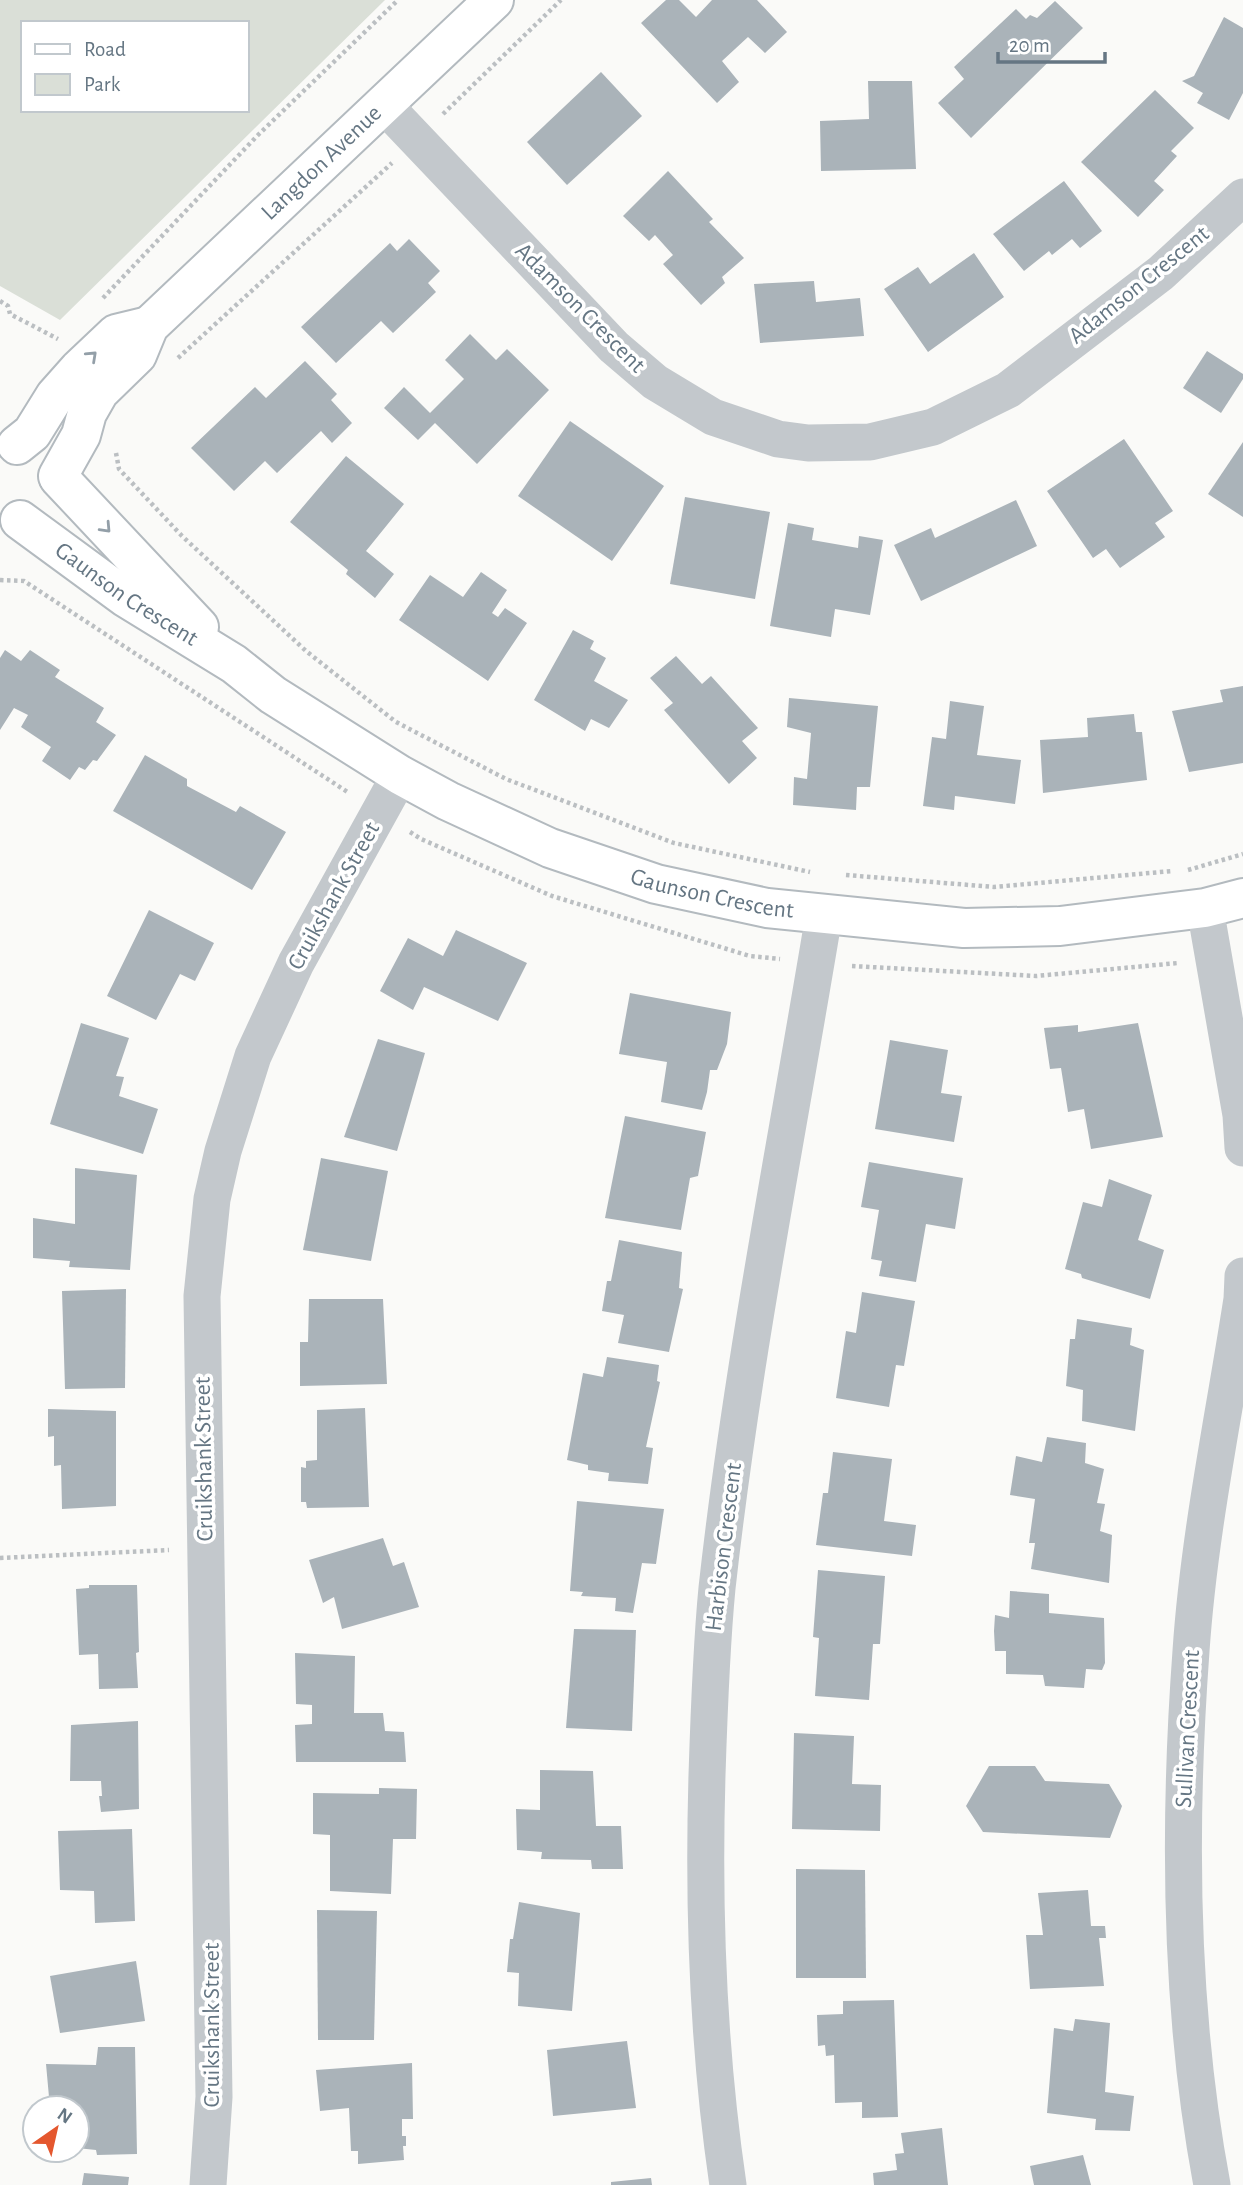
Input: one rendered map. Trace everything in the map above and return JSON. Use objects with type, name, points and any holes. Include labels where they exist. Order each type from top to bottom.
[{"type":"street","name":"Langdon Avenue","points":[[9,449],[77,396],[99,392],[137,355],[149,326],[494,0]]},
{"type":"street","name":"Adamson Crescent","points":[[383,104],[614,347],[654,382],[713,416],[778,439],[808,443],[870,442],[933,427],[1008,390],[1161,273],[1243,197]]},
{"type":"street","name":"Langdon Avenue","points":[[59,477],[81,435],[77,396]]},
{"type":"street","name":"Langdon Avenue","points":[[9,449],[32,446],[45,453],[55,464],[59,477],[58,493],[51,506],[36,518],[9,521]]},
{"type":"street","name":"Gaunson Crescent","points":[[59,477],[234,664]]},
{"type":"street","name":"Gaunson Crescent","points":[[9,521],[234,664],[273,695],[400,775],[448,801],[550,848],[656,884],[767,908],[964,928],[1060,926],[1205,908],[1243,898]]},
{"type":"street","name":"Cruikshank Street","points":[[208,2185],[214,2098],[202,1296],[212,1199],[223,1151],[253,1056],[296,963],[400,775]]},
{"type":"street","points":[[1205,908],[1241,1115],[1243,1148]]},
{"type":"street","name":"Harbison Crescent","points":[[728,2185],[721,2139],[707,1958],[705,1867],[710,1682],[717,1590],[741,1403],[824,915]]},
{"type":"street","name":"Sullivan Crescent","points":[[1212,2185],[1203,2137],[1186,1977],[1183,1815],[1191,1650],[1198,1581],[1242,1299],[1243,1276]]},
{"type":"path","points":[[100,301],[258,135],[398,0]]},
{"type":"path","points":[[174,362],[416,139],[561,0]]},
{"type":"path","points":[[0,301],[8,306],[10,314],[62,341],[54,350]]},
{"type":"path","points":[[114,447],[119,469],[182,536],[306,651],[396,722],[506,779],[674,843],[813,873]]},
{"type":"path","points":[[0,580],[24,581],[354,797]]},
{"type":"path","points":[[1187,870],[1243,854]]},
{"type":"path","points":[[841,875],[994,887],[1173,871]]},
{"type":"path","points":[[859,967],[1036,976],[1171,965]]},
{"type":"path","points":[[0,1558],[205,1548]]},
{"type":"green space","points":[[0,0],[385,0],[60,320],[0,286]]},
{"type":"building","points":[[666,0],[679,0],[696,17],[712,0],[757,0],[787,32],[765,53],[748,37],[722,61],[739,82],[717,103],[641,23]]},
{"type":"building","points":[[1055,1],[1083,28],[971,138],[938,103],[964,79],[954,67],[1016,9],[1026,19],[1030,15],[1037,18]]},
{"type":"building","points":[[1224,17],[1243,28],[1243,93],[1229,120],[1197,103],[1203,93],[1182,81],[1194,76]]},
{"type":"building","points":[[601,72],[642,116],[567,185],[527,142]]},
{"type":"building","points":[[868,81],[912,81],[916,169],[821,171],[820,121],[869,119]]},
{"type":"building","points":[[1155,90],[1194,128],[1171,151],[1177,156],[1154,181],[1164,190],[1138,217],[1081,162]]},
{"type":"building","points":[[668,171],[713,219],[709,222],[744,258],[722,277],[725,283],[701,305],[663,264],[673,255],[655,235],[649,241],[623,216]]},
{"type":"building","points":[[1064,181],[1102,231],[1080,248],[1072,239],[1052,255],[1049,251],[1024,271],[993,234]]},
{"type":"building","points":[[409,239],[440,271],[428,283],[436,292],[393,333],[381,321],[336,363],[301,327],[390,243],[397,251]]},
{"type":"building","points":[[974,253],[1004,297],[928,352],[884,289],[918,267],[930,284]]},
{"type":"building","points":[[814,281],[816,302],[860,298],[864,336],[760,343],[754,284]]},
{"type":"building","points":[[470,334],[496,360],[507,349],[549,390],[477,464],[435,423],[418,440],[384,408],[404,387],[430,413],[464,379],[445,360]]},
{"type":"building","points":[[1207,351],[1243,374],[1243,379],[1221,413],[1183,388]]},
{"type":"building","points":[[305,361],[337,394],[331,400],[352,423],[332,443],[321,431],[277,473],[265,461],[234,491],[191,448],[255,387],[266,398]]},
{"type":"building","points":[[570,421],[664,486],[612,561],[518,496]]},
{"type":"building","points":[[1124,439],[1173,511],[1155,523],[1165,537],[1120,568],[1106,549],[1093,558],[1047,491]]},
{"type":"building","points":[[1243,442],[1243,517],[1208,494]]},
{"type":"building","points":[[346,456],[404,504],[366,551],[394,574],[375,598],[346,574],[348,570],[290,522]]},
{"type":"building","points":[[685,497],[770,512],[755,599],[670,584]]},
{"type":"building","points":[[1016,500],[1037,546],[921,601],[894,545],[931,528],[935,538]]},
{"type":"building","points":[[788,523],[814,528],[812,540],[858,548],[859,536],[883,540],[870,615],[835,609],[831,637],[770,626]]},
{"type":"building","points":[[481,572],[507,590],[492,613],[498,617],[505,608],[527,623],[488,681],[399,620],[430,575],[463,597]]},
{"type":"building","points":[[573,630],[594,641],[590,649],[606,658],[594,681],[628,700],[609,728],[591,719],[585,731],[534,700]]},
{"type":"building","points":[[5,650],[21,661],[30,650],[60,670],[55,677],[104,708],[96,722],[116,735],[97,761],[93,760],[85,770],[79,767],[70,780],[42,761],[51,747],[21,727],[28,715],[14,708],[0,730],[0,658]]},
{"type":"building","points":[[676,656],[702,684],[711,676],[758,728],[742,741],[757,758],[729,784],[664,710],[673,703],[650,678]]},
{"type":"building","points":[[1243,686],[1243,763],[1189,772],[1172,711],[1223,702],[1220,690]]},
{"type":"building","points":[[789,698],[878,706],[870,787],[857,787],[856,810],[793,805],[794,777],[807,779],[811,733],[787,727]]},
{"type":"building","points":[[950,701],[984,706],[977,755],[1021,760],[1015,804],[955,796],[954,810],[923,806],[932,737],[946,739]]},
{"type":"building","points":[[1134,714],[1136,732],[1142,732],[1147,780],[1043,793],[1040,740],[1088,737],[1087,718]]},
{"type":"building","points":[[145,755],[187,779],[187,786],[236,812],[240,806],[286,832],[252,890],[113,811]]},
{"type":"building","points":[[149,910],[214,943],[195,981],[180,974],[156,1020],[107,996]]},
{"type":"building","points":[[456,930],[527,963],[498,1021],[424,987],[413,1010],[380,991],[408,938],[443,956]]},
{"type":"building","points":[[630,993],[731,1012],[727,1044],[717,1070],[710,1070],[702,1110],[661,1102],[667,1062],[619,1054]]},
{"type":"building","points":[[81,1023],[129,1038],[116,1076],[124,1077],[119,1096],[158,1109],[143,1154],[50,1124]]},
{"type":"building","points":[[1138,1023],[1163,1137],[1091,1149],[1084,1109],[1068,1112],[1061,1068],[1050,1069],[1044,1028],[1078,1025],[1078,1032]]},
{"type":"building","points":[[378,1039],[425,1053],[397,1151],[344,1137]]},
{"type":"building","points":[[890,1040],[948,1050],[941,1093],[962,1096],[954,1142],[875,1129]]},
{"type":"building","points":[[625,1116],[706,1132],[698,1176],[690,1178],[681,1230],[605,1218]]},
{"type":"building","points":[[321,1158],[388,1171],[371,1261],[303,1250]]},
{"type":"building","points":[[869,1162],[963,1178],[955,1229],[926,1224],[916,1282],[879,1276],[882,1261],[871,1259],[879,1210],[861,1207]]},
{"type":"building","points":[[75,1168],[137,1175],[130,1270],[69,1267],[70,1261],[33,1258],[33,1218],[75,1224]]},
{"type":"building","points":[[1109,1179],[1152,1195],[1138,1240],[1164,1250],[1150,1299],[1082,1278],[1081,1274],[1065,1269],[1083,1202],[1102,1207]]},
{"type":"building","points":[[619,1240],[682,1252],[679,1288],[683,1289],[669,1352],[618,1343],[624,1315],[602,1311],[607,1281],[611,1281]]},
{"type":"building","points":[[126,1289],[125,1388],[65,1389],[62,1291]]},
{"type":"building","points":[[862,1292],[915,1301],[904,1366],[896,1365],[889,1407],[836,1398],[846,1331],[856,1333]]},
{"type":"building","points":[[309,1299],[383,1299],[387,1384],[300,1386],[300,1342],[308,1342]]},
{"type":"building","points":[[1077,1319],[1132,1328],[1130,1345],[1144,1350],[1135,1431],[1082,1421],[1083,1390],[1066,1386],[1070,1339],[1075,1339]]},
{"type":"building","points":[[607,1357],[659,1365],[657,1381],[660,1382],[646,1447],[653,1448],[648,1484],[608,1481],[609,1473],[588,1470],[588,1465],[567,1460],[583,1373],[603,1377]]},
{"type":"building","points":[[365,1408],[369,1507],[307,1508],[306,1502],[301,1502],[301,1467],[306,1468],[306,1461],[317,1460],[317,1410]]},
{"type":"building","points":[[48,1409],[116,1411],[116,1506],[62,1509],[61,1465],[54,1466],[54,1436],[48,1437]]},
{"type":"building","points":[[1047,1437],[1086,1443],[1085,1463],[1104,1469],[1097,1503],[1105,1504],[1100,1531],[1112,1535],[1109,1583],[1031,1569],[1035,1543],[1029,1543],[1035,1499],[1010,1495],[1016,1456],[1042,1462]]},
{"type":"building","points":[[833,1452],[892,1459],[884,1521],[916,1525],[912,1556],[816,1545],[823,1493],[828,1493]]},
{"type":"building","points":[[577,1501],[664,1509],[656,1564],[642,1563],[633,1613],[615,1611],[616,1598],[581,1596],[583,1592],[570,1591]]},
{"type":"building","points":[[383,1538],[393,1566],[404,1562],[419,1607],[342,1629],[334,1597],[323,1603],[309,1560]]},
{"type":"building","points":[[818,1570],[885,1576],[880,1644],[873,1644],[869,1700],[815,1696],[819,1638],[813,1637]]},
{"type":"building","points":[[89,1585],[137,1585],[138,1688],[99,1689],[98,1654],[79,1655],[76,1589],[89,1588]]},
{"type":"building","points":[[1010,1591],[1049,1594],[1049,1613],[1104,1618],[1105,1663],[1102,1670],[1086,1669],[1084,1688],[1045,1686],[1043,1675],[1006,1674],[1006,1651],[995,1651],[994,1631],[995,1615],[1009,1618]]},
{"type":"building","points":[[574,1629],[636,1630],[632,1731],[566,1728]]},
{"type":"building","points":[[295,1653],[355,1656],[354,1713],[383,1713],[385,1731],[404,1732],[406,1762],[296,1762],[295,1725],[312,1724],[312,1705],[296,1704]]},
{"type":"building","points":[[138,1721],[139,1809],[101,1812],[101,1781],[70,1781],[71,1725]]},
{"type":"building","points":[[794,1733],[854,1736],[852,1784],[881,1785],[880,1831],[792,1829]]},
{"type":"building","points":[[989,1766],[1035,1766],[1045,1781],[1109,1784],[1122,1806],[1110,1838],[983,1832],[966,1806]]},
{"type":"building","points":[[540,1770],[593,1771],[596,1826],[621,1826],[623,1869],[592,1869],[591,1860],[541,1859],[542,1852],[517,1850],[516,1809],[540,1810]]},
{"type":"building","points":[[379,1788],[417,1789],[416,1839],[393,1839],[391,1894],[330,1891],[330,1835],[313,1834],[313,1793],[379,1794]]},
{"type":"building","points":[[132,1829],[135,1921],[95,1923],[94,1891],[60,1890],[58,1831]]},
{"type":"building","points":[[796,1869],[865,1870],[866,1978],[796,1978]]},
{"type":"building","points":[[1088,1890],[1091,1926],[1105,1926],[1106,1938],[1099,1938],[1104,1986],[1030,1989],[1026,1935],[1043,1935],[1038,1893]]},
{"type":"building","points":[[519,1902],[580,1913],[572,2011],[518,2006],[519,1973],[507,1972],[510,1939],[513,1939]]},
{"type":"building","points":[[317,1910],[377,1911],[374,2040],[318,2040]]},
{"type":"building","points":[[136,1961],[145,2021],[60,2033],[50,1976]]},
{"type":"building","points":[[894,2000],[898,2117],[862,2118],[862,2102],[835,2103],[834,2055],[826,2056],[825,2045],[818,2046],[817,2015],[843,2014],[843,2001]]},
{"type":"building","points":[[1075,2019],[1110,2023],[1105,2092],[1134,2096],[1130,2131],[1095,2130],[1096,2119],[1047,2113],[1054,2028],[1073,2031]]},
{"type":"building","points":[[627,2041],[636,2108],[553,2116],[547,2050]]},
{"type":"building","points":[[98,2047],[135,2047],[137,2154],[97,2155],[96,2150],[91,2149],[91,2094],[49,2094],[46,2064],[96,2065]]},
{"type":"building","points":[[412,2063],[413,2119],[402,2119],[402,2136],[406,2136],[406,2146],[403,2146],[404,2160],[358,2164],[358,2151],[351,2151],[349,2108],[320,2111],[316,2070]]},
{"type":"building","points":[[942,2128],[948,2185],[874,2185],[873,2173],[897,2170],[895,2154],[904,2153],[901,2133]]},
{"type":"building","points":[[1083,2155],[1091,2185],[1034,2185],[1030,2166]]},
{"type":"building","points":[[84,2173],[129,2177],[128,2185],[82,2185]]},
{"type":"building","points":[[651,2178],[652,2185],[611,2185],[611,2182]]}]
